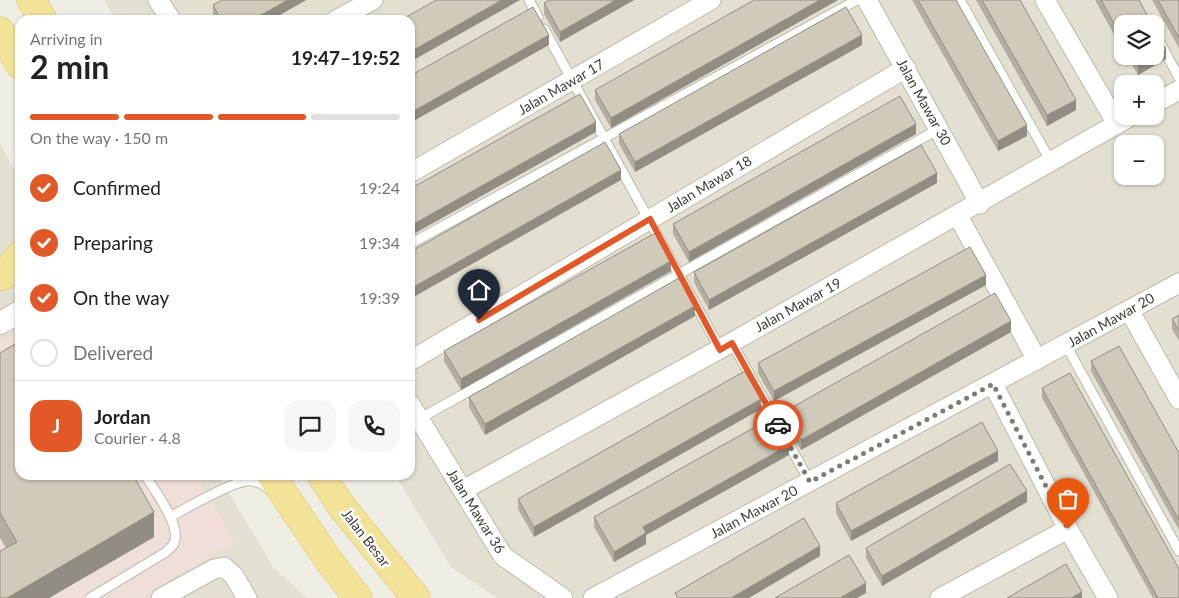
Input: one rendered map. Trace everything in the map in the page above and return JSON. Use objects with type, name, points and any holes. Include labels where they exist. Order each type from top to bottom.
[{"type":"main road","points":[[31,0],[40,15]]},
{"type":"main road","points":[[0,31],[15,56]]},
{"type":"main road","points":[[8,274],[15,263]]},
{"type":"main road","points":[[274,480],[329,561],[358,598]]},
{"type":"main road","name":"Jalan Besar","points":[[324,480],[342,507],[416,598]]},
{"type":"street","points":[[158,0],[168,15]]},
{"type":"street","points":[[345,15],[373,0]]},
{"type":"street","name":"Jalan Mawar 17","points":[[415,170],[711,0]]},
{"type":"street","name":"Jalan Mawar 30","points":[[867,0],[980,204]]},
{"type":"street","points":[[1045,0],[1114,105]]},
{"type":"street","name":"Jalan Mawar 18","points":[[415,358],[906,68]]},
{"type":"street","points":[[1164,98],[1179,90]]},
{"type":"street","name":"Jalan Mawar 19","points":[[463,490],[980,204],[1115,125]]},
{"type":"street","points":[[958,216],[1037,360]]},
{"type":"street","name":"Jalan Mawar 20","points":[[593,598],[1179,283]]},
{"type":"street","points":[[1129,310],[1179,398]]},
{"type":"street","points":[[0,323],[15,315]]},
{"type":"street","points":[[993,384],[1068,529],[1108,598]]},
{"type":"street","name":"Jalan Mawar 36","points":[[415,414],[503,556],[563,598]]},
{"type":"street","points":[[940,598],[1068,529]]},
{"type":"street","points":[[161,598],[214,569],[224,567],[234,576],[247,598]]},
{"type":"lane","points":[[529,0],[680,275],[810,482]]},
{"type":"lane","points":[[415,241],[857,0]]},
{"type":"lane","points":[[960,0],[1051,162]]},
{"type":"lane","points":[[1164,50],[1179,78]]},
{"type":"lane","points":[[415,411],[680,275],[939,129]]},
{"type":"lane","points":[[1066,344],[1179,552]]},
{"type":"lane","points":[[90,598],[166,552],[174,543],[175,531],[170,516],[148,480]]},
{"type":"lane","points":[[170,516],[246,481],[259,482],[289,502]]},
{"type":"shaded area","points":[[104,0],[1179,0],[1179,598],[497,598],[451,567],[398,480],[415,480],[415,15],[113,15]]},
{"type":"shaded area","points":[[0,144],[15,171],[15,480],[221,480],[274,568],[307,598],[0,598]]},
{"type":"shaded area","points":[[15,333],[15,480],[199,480],[235,542],[141,598],[0,598],[0,343]]},
{"type":"building","points":[[222,0],[288,0],[261,15],[218,15],[213,5]]},
{"type":"building","points":[[436,0],[502,0],[415,49],[415,15],[410,15]]},
{"type":"building","points":[[550,0],[616,0],[560,32],[544,3]]},
{"type":"building","points":[[754,0],[820,0],[611,118],[595,90]]},
{"type":"building","points":[[918,0],[956,0],[1027,125],[998,141]]},
{"type":"building","points":[[982,0],[1020,0],[1076,100],[1047,115]]},
{"type":"building","points":[[1101,0],[1139,0],[1147,15],[1114,15],[1114,24]]},
{"type":"building","points":[[1158,0],[1179,0],[1179,38]]},
{"type":"building","points":[[533,7],[549,35],[415,110],[415,73]]},
{"type":"building","points":[[846,7],[862,35],[635,162],[619,134]]},
{"type":"building","points":[[580,94],[596,122],[415,223],[415,186]]},
{"type":"building","points":[[900,96],[916,124],[689,252],[673,224]]},
{"type":"building","points":[[605,142],[621,170],[415,286],[415,249]]},
{"type":"building","points":[[921,145],[937,173],[709,300],[694,272]]},
{"type":"building","points":[[655,233],[671,261],[461,379],[444,351]]},
{"type":"building","points":[[970,247],[986,275],[774,391],[758,363]]},
{"type":"building","points":[[679,278],[695,306],[485,424],[469,397]]},
{"type":"building","points":[[995,293],[1011,321],[801,440],[784,412]]},
{"type":"building","points":[[1179,315],[1179,331],[1172,319]]},
{"type":"building","points":[[15,344],[15,480],[136,480],[154,512],[7,598],[0,598],[0,551],[17,542],[0,513],[0,353]]},
{"type":"building","points":[[1119,346],[1179,453],[1179,520],[1091,361]]},
{"type":"building","points":[[745,371],[761,399],[534,527],[518,499]]},
{"type":"building","points":[[1070,373],[1179,569],[1179,598],[1158,598],[1042,388]]},
{"type":"building","points":[[773,417],[789,445],[643,527],[646,533],[614,552],[594,517]]},
{"type":"building","points":[[982,422],[998,451],[851,531],[836,503]]},
{"type":"building","points":[[1010,464],[1027,491],[882,576],[866,548]]},
{"type":"building","points":[[804,518],[820,546],[731,598],[678,598],[675,593]]},
{"type":"building","points":[[849,555],[866,583],[840,598],[775,598]]},
{"type":"building","points":[[1066,564],[1082,592],[1071,598],[1007,598]]},
{"type":"way so far","points":[[778,425],[810,482],[993,384],[1068,529]]},
{"type":"route","points":[[479,320],[650,219],[720,350],[732,343],[778,425]]}]
